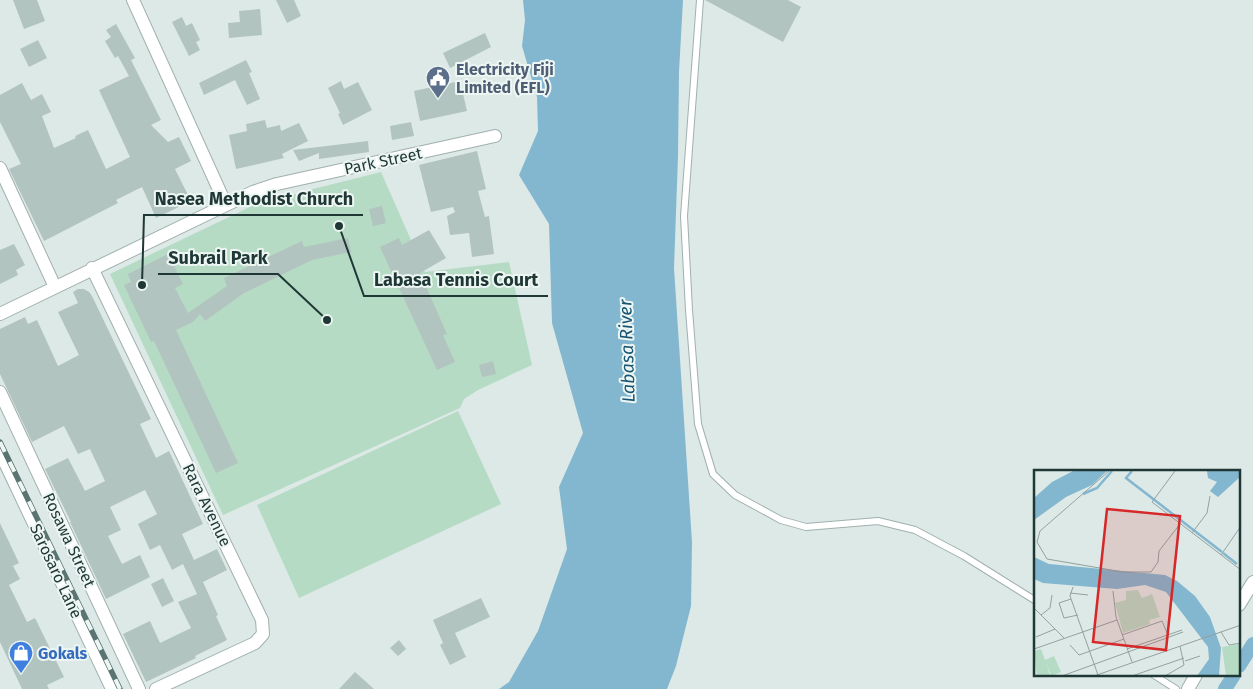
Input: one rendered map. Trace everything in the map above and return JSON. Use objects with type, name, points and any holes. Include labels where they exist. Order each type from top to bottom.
[{"type":"street","points":[[133,0],[226,205]]},
{"type":"street","name":"Park Street","points":[[0,314],[253,192],[277,184],[495,136]]},
{"type":"street","points":[[0,168],[55,287]]},
{"type":"street","name":"Rara Avenue","points":[[92,268],[262,620],[263,634],[255,643],[156,689]]},
{"type":"street","name":"Rosawa Street","points":[[0,392],[139,689]]},
{"type":"street","name":"Sarosaro Lane","points":[[0,452],[112,689]]},
{"type":"street","points":[[1240,603],[1253,582]]},
{"type":"street","points":[[1188,689],[1195,676]]},
{"type":"lane","points":[[700,0],[684,216],[698,424],[713,474],[735,495],[781,520],[806,527],[878,521],[916,530],[964,556],[1034,600]]},
{"type":"lane","points":[[1156,676],[1176,689]]},
{"type":"green space","points":[[381,172],[425,272],[509,262],[532,365],[478,390],[464,399],[460,408],[223,515],[110,274],[256,204]]},
{"type":"green space","points":[[458,411],[501,504],[299,598],[257,505]]},
{"type":"water","name":"Labasa River","points":[[523,0],[683,0],[679,72],[674,268],[692,542],[691,606],[676,666],[667,689],[499,689],[509,682],[538,631],[567,549],[559,487],[583,433],[552,323],[549,224],[519,175],[538,131],[537,97],[522,46],[525,20]]},
{"type":"building","points":[[13,0],[37,0],[45,21],[24,29]]},
{"type":"building","points":[[276,0],[294,0],[301,16],[287,23]]},
{"type":"building","points":[[705,0],[788,0],[801,7],[783,42]]},
{"type":"building","points":[[260,9],[262,35],[229,38],[228,23],[240,22],[239,11]]},
{"type":"building","points":[[182,17],[186,26],[192,23],[200,40],[196,42],[200,50],[189,56],[172,22]]},
{"type":"building","points":[[116,24],[135,58],[131,60],[161,120],[151,125],[168,142],[179,137],[191,161],[175,169],[191,201],[156,218],[142,187],[116,200],[118,203],[44,241],[9,169],[21,164],[0,122],[0,95],[22,83],[31,100],[42,94],[51,112],[42,116],[54,148],[88,130],[106,169],[130,157],[99,90],[129,76],[118,56],[115,58],[105,41],[111,37],[106,30]]},
{"type":"building","points":[[485,33],[491,47],[450,68],[443,53]]},
{"type":"building","points":[[38,40],[47,58],[29,67],[20,49]]},
{"type":"building","points":[[246,60],[252,72],[249,73],[260,99],[247,105],[235,80],[204,95],[199,83]]},
{"type":"building","points":[[341,81],[344,89],[358,82],[372,110],[343,125],[338,114],[340,113],[328,88]]},
{"type":"building","points":[[460,81],[467,111],[420,121],[414,91]]},
{"type":"building","points":[[265,120],[267,128],[280,125],[281,131],[299,123],[308,141],[282,154],[284,158],[236,169],[229,135],[247,131],[246,124]]},
{"type":"building","points":[[411,122],[414,136],[392,140],[390,126]]},
{"type":"building","points":[[368,141],[369,152],[319,159],[319,153],[299,161],[293,150]]},
{"type":"building","points":[[477,151],[486,189],[478,191],[485,217],[489,216],[494,254],[472,257],[469,233],[450,235],[447,216],[455,212],[453,207],[431,212],[419,165]]},
{"type":"building","points":[[382,206],[386,223],[373,226],[369,209]]},
{"type":"building","points":[[429,230],[446,258],[420,273],[447,334],[443,335],[455,362],[437,370],[380,247],[399,238],[402,245]]},
{"type":"building","points":[[348,238],[351,252],[312,260],[244,293],[205,321],[200,314],[193,322],[176,330],[238,463],[216,473],[154,341],[151,342],[124,285],[131,282],[128,274],[168,254],[183,284],[175,288],[188,313],[227,286],[224,278],[302,241],[304,247]]},
{"type":"building","points":[[14,244],[25,265],[16,270],[18,275],[0,284],[0,250]]},
{"type":"building","points":[[78,289],[84,289],[92,296],[151,419],[140,424],[156,458],[169,451],[203,524],[182,534],[194,560],[217,549],[227,570],[203,582],[227,640],[195,656],[196,658],[146,682],[123,634],[150,621],[160,643],[191,628],[178,602],[197,594],[183,564],[172,570],[160,545],[150,550],[138,524],[157,514],[145,490],[110,507],[121,530],[108,536],[122,564],[140,555],[150,577],[106,599],[45,469],[68,458],[85,491],[105,481],[90,449],[78,454],[64,426],[32,442],[0,374],[0,329],[25,317],[28,324],[37,320],[58,366],[79,355],[58,312],[78,303],[73,292]]},
{"type":"building","points":[[493,361],[496,374],[482,377],[479,365]]},
{"type":"building","points":[[0,523],[19,563],[13,566],[20,579],[9,585],[27,622],[35,618],[64,677],[47,685],[49,689],[22,689],[0,642]]},
{"type":"building","points":[[163,578],[174,601],[162,607],[151,584]]},
{"type":"building","points":[[481,598],[490,617],[455,633],[466,657],[450,665],[440,645],[443,643],[433,620]]},
{"type":"building","points":[[399,640],[406,649],[398,656],[390,648]]},
{"type":"building","points":[[355,672],[374,689],[339,689]]},
{"type":"waterway","points":[[1240,664],[1253,644]]},
{"type":"waterway","points":[[1225,689],[1233,676]]},
{"type":"railway","points":[[0,442],[120,689]]},
{"type":"place","name":"Electricity Fiji Limited (EFL)","points":[[438,99]]},
{"type":"place","name":"Labasa Tennis Court","points":[[339,226]]},
{"type":"place","name":"Nasea Methodist Church","points":[[142,285]]},
{"type":"place","name":"Subrail Park","points":[[327,320]]},
{"type":"place","name":"Gokals","points":[[21,674]]}]
